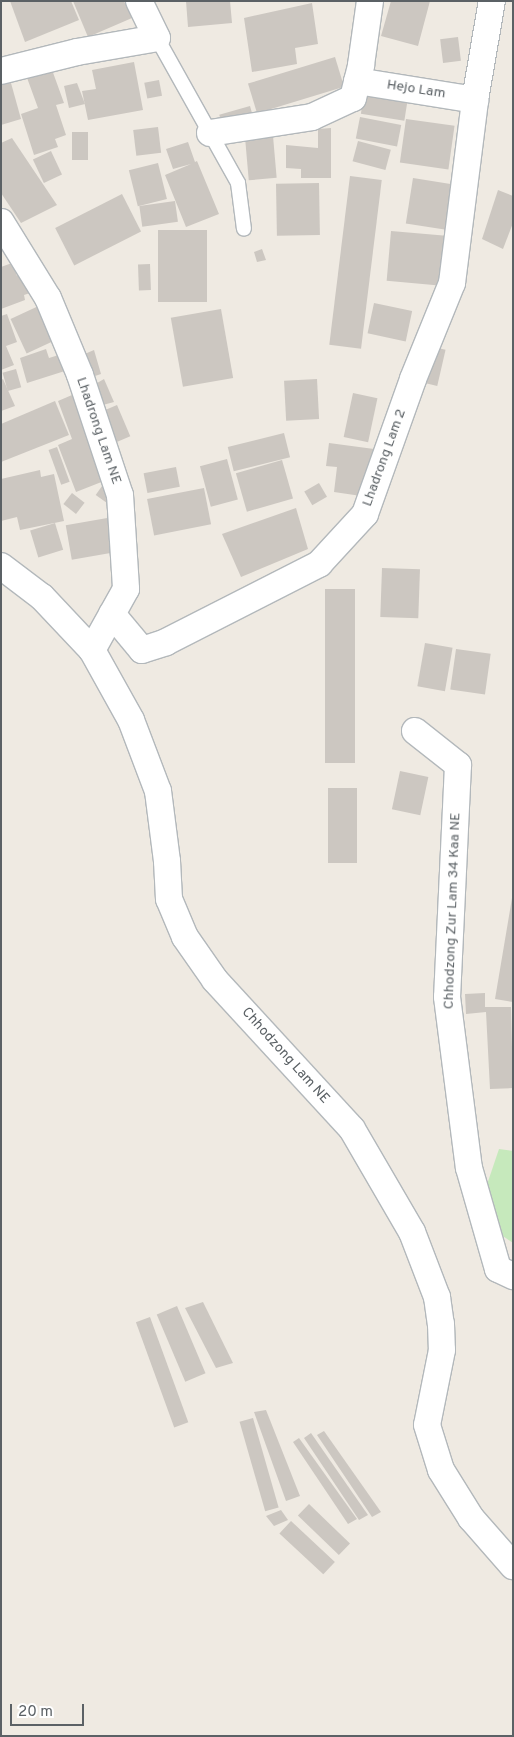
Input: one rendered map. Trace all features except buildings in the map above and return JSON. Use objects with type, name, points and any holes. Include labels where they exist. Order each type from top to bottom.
[{"type":"street","points":[[4,65],[157,38],[138,1]]},
{"type":"street","points":[[210,133],[312,117],[353,98],[370,1]]},
{"type":"street","points":[[475,100],[492,1]]},
{"type":"street","name":"Hejo Lam","points":[[357,81],[475,100]]},
{"type":"street","name":"Lhadrong Lam 2","points":[[112,614],[142,650],[166,642],[320,564],[365,514],[413,380],[452,283],[475,100]]},
{"type":"street","name":"Lhadrong Lam NE","points":[[1,222],[48,298],[80,375],[120,495],[126,589],[92,650]]},
{"type":"street","name":"Chhodzong Lam NE","points":[[1,566],[42,597],[92,650],[131,720],[158,790],[167,861],[169,899],[185,937],[215,980],[352,1129],[412,1232],[437,1297],[441,1324],[442,1350],[427,1425],[441,1470],[471,1518],[513,1566]]},
{"type":"street","name":"Chhodzong Zur Lam 34 Kaa NE","points":[[415,731],[458,765],[447,997],[469,1168],[498,1269],[513,1276]]},
{"type":"lane","points":[[157,38],[238,183],[244,229]]},
{"type":"green space","points":[[499,1149],[513,1151],[513,1243],[476,1217]]}]
